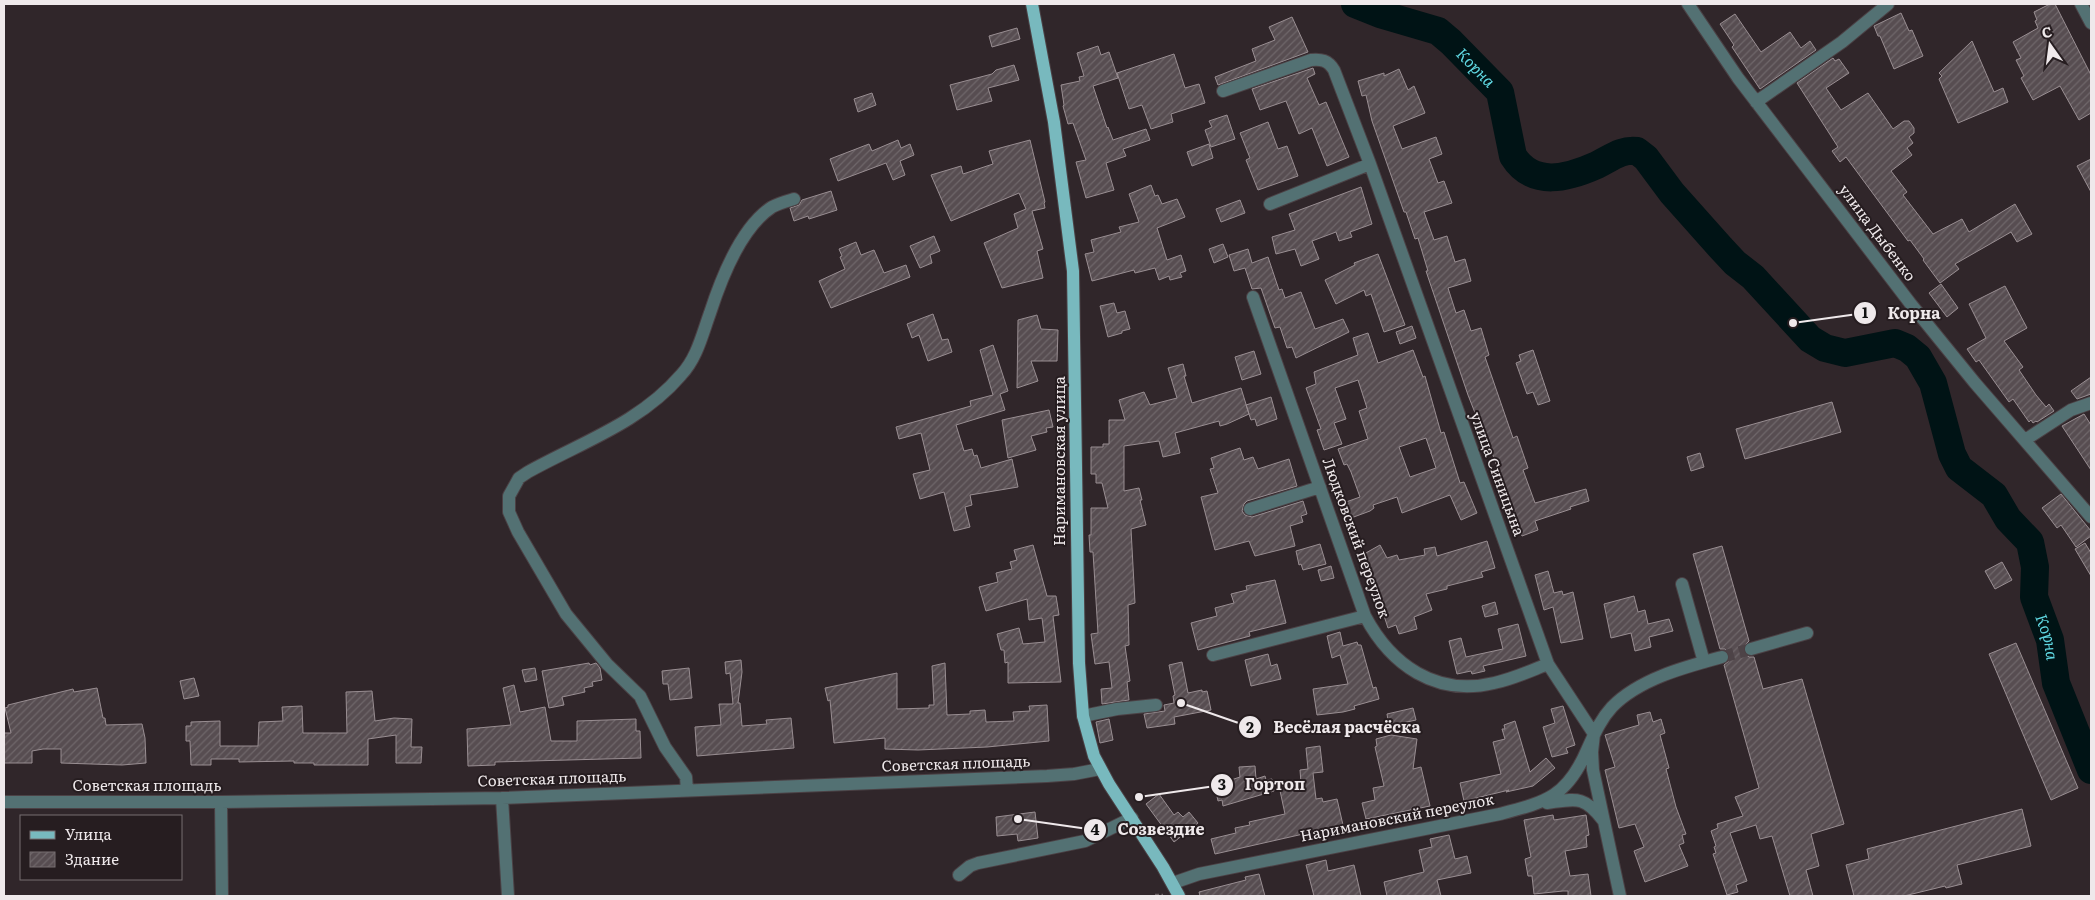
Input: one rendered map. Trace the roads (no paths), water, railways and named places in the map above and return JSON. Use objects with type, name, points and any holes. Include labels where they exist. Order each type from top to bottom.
[{"type":"main road","name":"Наримановская улица","points":[[1032,4],[1054,122],[1073,271],[1078,634],[1083,716],[1089,742],[1100,769],[1173,883],[1179,896]]},
{"type":"street","name":"улица Дыбенко","points":[[1688,4],[1738,78],[1910,303],[1975,383],[2091,517]]},
{"type":"street","points":[[1756,102],[1849,37],[1886,4]]},
{"type":"street","points":[[2081,4],[2091,23]]},
{"type":"street","name":"улица Синицына","points":[[1223,91],[1301,63],[1318,59],[1329,63],[1334,70],[1370,164],[1548,664],[1594,734]]},
{"type":"street","points":[[1270,204],[1370,164]]},
{"type":"street","points":[[687,790],[686,778],[666,747],[640,696],[607,664],[566,614],[553,594],[518,532],[509,512],[509,496],[519,478],[628,421],[682,375],[697,350],[719,286],[743,239],[763,214],[773,206],[794,198]]},
{"type":"street","name":"Людковский переулок","points":[[1253,297],[1365,616],[1379,640],[1398,661],[1432,681],[1455,686],[1492,684],[1548,664]]},
{"type":"street","points":[[2025,440],[2072,410],[2091,403]]},
{"type":"street","points":[[1250,509],[1320,487]]},
{"type":"street","points":[[1682,584],[1697,664]]},
{"type":"street","points":[[1213,655],[1365,616]]},
{"type":"street","points":[[1751,649],[1807,633]]},
{"type":"street","name":"Наримановский переулок","points":[[1173,883],[1199,874],[1500,814],[1539,804],[1549,799],[1569,782],[1582,762],[1594,734],[1605,715],[1621,699],[1644,685],[1697,664],[1722,657]]},
{"type":"street","points":[[1083,716],[1117,709],[1156,705]]},
{"type":"street","points":[[1594,734],[1592,762],[1620,896]]},
{"type":"street","name":"Советская площадь","points":[[4,802],[221,802],[502,798],[1047,776],[1074,774],[1100,769]]},
{"type":"street","points":[[502,798],[508,896]]},
{"type":"street","points":[[1539,804],[1566,800],[1584,801],[1595,810],[1606,824]]},
{"type":"street","points":[[221,802],[222,896]]},
{"type":"street","points":[[959,875],[970,866],[978,863],[1085,841],[1132,818]]},
{"type":"waterway","name":"Корна","points":[[1355,4],[1380,14],[1438,31],[1451,42],[1500,92],[1513,156],[1530,173],[1552,177],[1574,174],[1626,151],[1637,151],[1646,158],[1672,193],[1721,248],[1735,263],[1753,277],[1810,339],[1825,348],[1845,353],[1895,343],[1907,348],[1918,357],[1933,383],[1952,454],[1959,468],[1994,495],[2008,519],[2030,542],[2035,567],[2034,597],[2050,640],[2056,683],[2091,770]]},
{"type":"tunnel","points":[[1722,657],[1751,649]]},
{"type":"place","name":"Корна","points":[[1793,323]]},
{"type":"place","name":"Весёлая расчёска","points":[[1181,703]]},
{"type":"place","name":"Гортоп","points":[[1139,797]]},
{"type":"place","name":"Созвездие","points":[[1018,819]]}]
